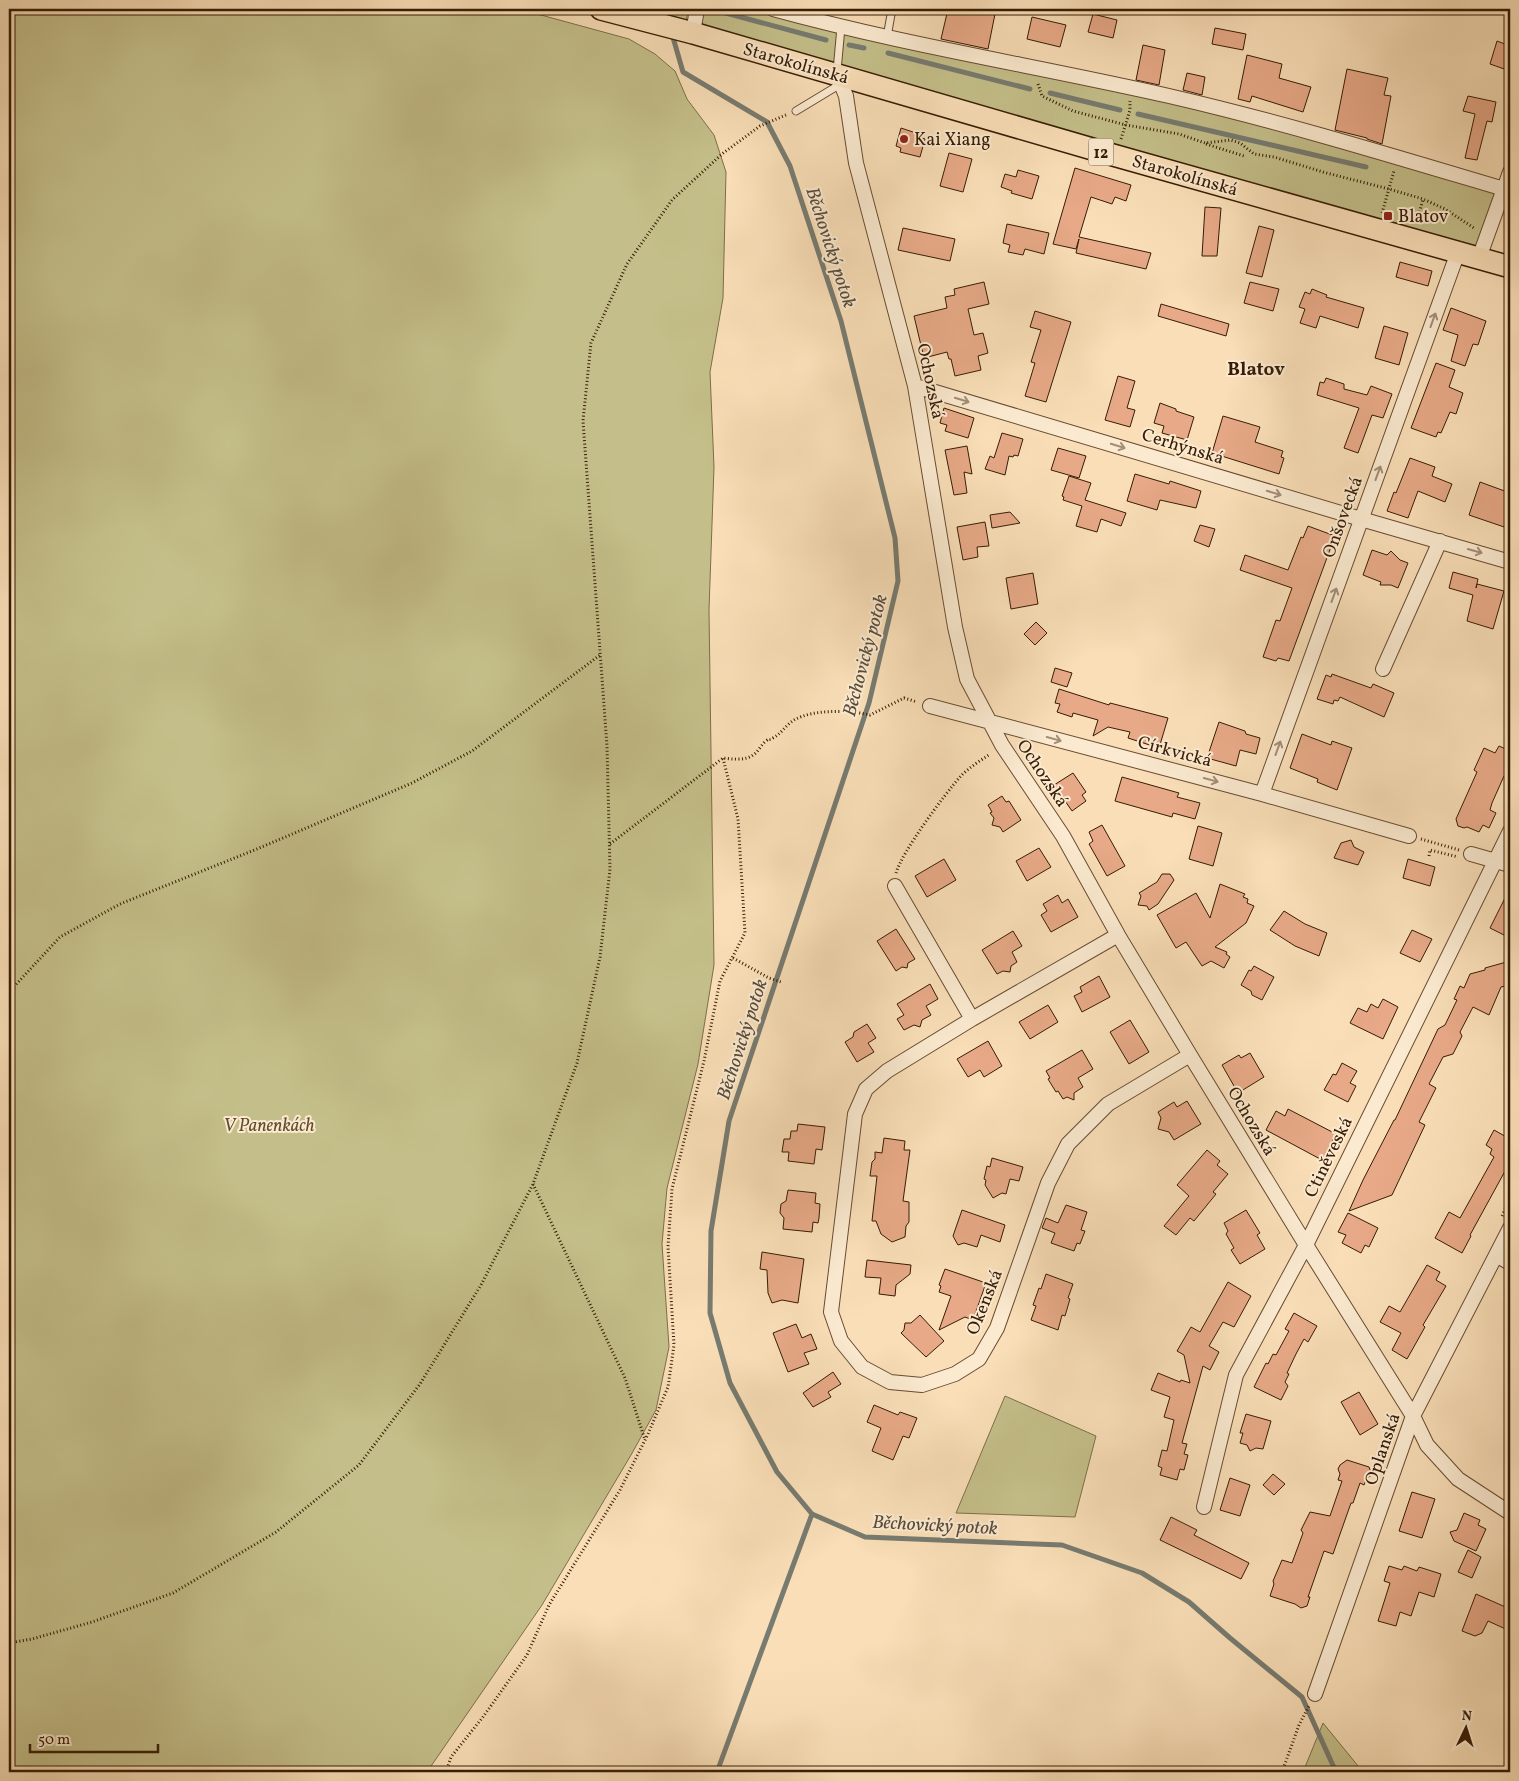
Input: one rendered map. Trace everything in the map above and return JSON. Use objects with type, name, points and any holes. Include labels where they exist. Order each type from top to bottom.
[{"type":"main road","name":"Starokolínská","points":[[601,9],[693,33],[838,78],[1510,267]]},
{"type":"street","points":[[693,33],[697,9]]},
{"type":"street","points":[[773,9],[887,38],[1189,101],[1380,151],[1504,189]]},
{"type":"street","name":"Ochozská","points":[[838,78],[846,96],[856,163],[915,386],[955,627],[967,680],[1002,745],[1063,836],[1118,935],[1306,1245],[1413,1416],[1427,1445],[1458,1479],[1510,1513]]},
{"type":"street","points":[[1479,258],[1510,172]]},
{"type":"street","name":"Onšovecká","points":[[1262,794],[1458,252]]},
{"type":"street","name":"Cerhýnská","points":[[915,386],[1510,562]]},
{"type":"street","points":[[1382,669],[1440,541]]},
{"type":"street","name":"Církvická","points":[[930,706],[1262,794],[1409,836]]},
{"type":"street","name":"Ctiněveská","points":[[1204,1507],[1236,1375],[1306,1245],[1497,860],[1510,830]]},
{"type":"street","points":[[1471,854],[1510,865]]},
{"type":"street","points":[[895,886],[972,1019]]},
{"type":"street","name":"Okenská","points":[[1118,935],[972,1019],[887,1071],[866,1089],[855,1114],[832,1312],[841,1341],[862,1367],[890,1382],[922,1385],[955,1374],[979,1359],[997,1328],[1048,1183],[1068,1144],[1108,1104],[1190,1055]]},
{"type":"street","name":"Oplanská","points":[[1316,1694],[1413,1416],[1510,1228]]},
{"type":"street","points":[[1496,1255],[1510,1263]]},
{"type":"lane","points":[[887,38],[892,9]]},
{"type":"lane","points":[[796,111],[834,88],[838,78],[841,27]]},
{"type":"path","points":[[1034,68],[1042,96],[1073,111],[1179,134],[1244,156]]},
{"type":"path","points":[[1123,134],[1130,110],[1130,88]]},
{"type":"path","points":[[9,1644],[92,1622],[173,1593],[276,1532],[359,1465],[420,1384],[481,1285],[533,1184],[577,1063],[600,957],[610,869],[607,746],[583,421],[591,343],[627,264],[672,200],[722,154],[760,126],[775,118]]},
{"type":"path","points":[[1205,143],[1231,140],[1240,143],[1254,154],[1274,157],[1423,199],[1478,230]]},
{"type":"path","points":[[1382,213],[1389,189]]},
{"type":"path","points":[[1417,222],[1423,199]]},
{"type":"path","points":[[9,992],[60,937],[120,904],[258,849],[430,774],[472,751],[600,655]]},
{"type":"path","points":[[610,844],[723,758],[741,759],[753,756],[767,740],[773,738],[793,721],[807,714],[840,712],[870,715],[904,698],[930,706]]},
{"type":"path","points":[[895,886],[896,870],[907,851],[950,790],[961,776],[1002,745]]},
{"type":"path","points":[[446,1772],[451,1757],[527,1655],[549,1605],[620,1490],[645,1441],[668,1387],[674,1344],[668,1247],[672,1189],[704,1061],[720,981],[745,933],[738,819],[723,758]]},
{"type":"path","points":[[1409,836],[1471,854]]},
{"type":"path","points":[[733,958],[769,978],[781,982]]},
{"type":"path","points":[[533,1184],[625,1378],[645,1441]]},
{"type":"path","points":[[1282,1772],[1299,1725],[1316,1694]]},
{"type":"green space","name":"V Panenkách","points":[[9,9],[519,9],[629,39],[655,54],[675,71],[687,99],[714,135],[726,172],[723,298],[710,372],[714,467],[709,610],[714,965],[698,1064],[667,1188],[662,1244],[669,1347],[656,1410],[631,1455],[542,1605],[427,1772],[9,1772]]},
{"type":"green space","points":[[647,9],[689,9],[686,20]]},
{"type":"green space","points":[[697,9],[773,9],[1217,109],[1504,189],[1479,258],[693,33]]},
{"type":"green space","points":[[1005,1396],[1096,1436],[1075,1517],[956,1513]]},
{"type":"green space","points":[[1323,1723],[1363,1772],[1303,1772]]},
{"type":"building","points":[[948,9],[996,9],[988,49],[941,39]]},
{"type":"building","points":[[1093,14],[1117,20],[1113,38],[1088,32]]},
{"type":"building","points":[[1032,17],[1066,25],[1060,47],[1027,39]]},
{"type":"building","points":[[1215,28],[1246,34],[1243,50],[1212,44]]},
{"type":"building","points":[[1497,41],[1510,46],[1510,71],[1490,64]]},
{"type":"building","points":[[1143,45],[1165,50],[1159,85],[1136,80]]},
{"type":"building","points":[[1247,55],[1282,64],[1279,78],[1311,87],[1303,112],[1252,96],[1250,102],[1238,99]]},
{"type":"building","points":[[1347,69],[1388,78],[1384,95],[1391,96],[1382,144],[1335,130]]},
{"type":"building","points":[[1187,73],[1205,77],[1202,95],[1183,90]]},
{"type":"building","points":[[1468,96],[1496,102],[1492,122],[1487,121],[1477,160],[1465,158],[1475,114],[1463,111]]},
{"type":"building","points":[[901,128],[916,133],[915,136],[925,139],[920,157],[900,152],[901,148],[896,146]]},
{"type":"building","points":[[949,153],[972,159],[963,192],[940,186]]},
{"type":"building","points":[[1075,168],[1131,185],[1126,201],[1115,197],[1112,204],[1091,197],[1079,237],[1151,253],[1146,269],[1076,253],[1079,239],[1076,249],[1053,244]]},
{"type":"building","points":[[1018,170],[1039,176],[1032,199],[1011,193],[1012,191],[1001,187],[1005,174],[1016,177]]},
{"type":"building","points":[[1205,207],[1221,208],[1217,256],[1202,256]]},
{"type":"building","points":[[1007,224],[1049,233],[1044,254],[1025,249],[1023,255],[1008,252],[1010,245],[1003,243]]},
{"type":"building","points":[[1259,226],[1274,230],[1262,277],[1246,273]]},
{"type":"building","points":[[903,228],[955,239],[950,261],[898,250]]},
{"type":"building","points":[[1400,262],[1432,271],[1428,286],[1396,277]]},
{"type":"building","points":[[984,282],[989,304],[968,309],[974,335],[983,333],[988,353],[978,356],[981,370],[955,376],[951,359],[949,359],[947,352],[924,358],[914,316],[947,308],[945,297],[955,295],[954,289]]},
{"type":"building","points":[[1250,282],[1279,289],[1273,311],[1244,303]]},
{"type":"building","points":[[1312,289],[1327,295],[1326,297],[1364,308],[1358,328],[1320,316],[1316,328],[1300,323],[1305,309],[1299,307],[1305,292],[1310,294]]},
{"type":"building","points":[[1161,304],[1229,324],[1226,336],[1158,316]]},
{"type":"building","points":[[1451,308],[1486,321],[1478,345],[1473,344],[1465,366],[1451,361],[1458,335],[1443,330]]},
{"type":"building","points":[[1035,311],[1071,322],[1046,402],[1025,396],[1035,363],[1031,362],[1041,330],[1030,327]]},
{"type":"building","points":[[1384,326],[1408,333],[1399,365],[1375,358]]},
{"type":"building","points":[[1436,363],[1455,370],[1449,387],[1463,393],[1456,414],[1450,412],[1441,433],[1438,432],[1436,437],[1411,428]]},
{"type":"building","points":[[1118,376],[1135,381],[1127,408],[1135,410],[1130,427],[1105,420]]},
{"type":"building","points":[[1326,378],[1344,384],[1344,389],[1367,395],[1371,386],[1392,394],[1383,418],[1372,415],[1358,453],[1344,448],[1359,408],[1317,395],[1320,382],[1324,383]]},
{"type":"building","points":[[1160,403],[1194,417],[1187,440],[1162,433],[1164,426],[1154,423]]},
{"type":"building","points":[[944,408],[974,418],[968,438],[945,431],[947,425],[940,423]]},
{"type":"building","points":[[1223,416],[1260,427],[1255,442],[1283,451],[1281,457],[1284,458],[1279,474],[1212,453]]},
{"type":"building","points":[[1002,433],[1023,439],[1018,456],[1009,456],[1005,475],[985,469],[990,456],[994,458]]},
{"type":"building","points":[[967,446],[972,474],[964,472],[967,493],[954,495],[945,450]]},
{"type":"building","points":[[1058,448],[1086,456],[1079,478],[1051,470]]},
{"type":"building","points":[[1410,458],[1435,467],[1432,476],[1452,484],[1445,502],[1418,491],[1408,518],[1387,511]]},
{"type":"building","points":[[1135,474],[1169,484],[1170,481],[1201,491],[1196,508],[1160,500],[1157,510],[1127,501]]},
{"type":"building","points":[[1069,476],[1091,483],[1085,500],[1126,513],[1121,526],[1101,519],[1097,532],[1076,526],[1082,506],[1063,500],[1064,497],[1062,496]]},
{"type":"building","points":[[1480,482],[1510,493],[1510,529],[1469,515]]},
{"type":"building","points":[[1010,512],[1020,523],[992,528],[990,515]]},
{"type":"building","points":[[985,522],[989,546],[977,547],[978,557],[963,560],[957,527]]},
{"type":"building","points":[[1200,525],[1215,529],[1209,547],[1194,541]]},
{"type":"building","points":[[1308,526],[1335,536],[1289,661],[1278,658],[1276,661],[1263,657],[1276,620],[1280,621],[1292,588],[1240,570],[1245,555],[1288,570],[1301,537],[1303,538]]},
{"type":"building","points":[[1372,550],[1387,555],[1391,551],[1400,560],[1408,563],[1398,588],[1391,585],[1380,585],[1381,582],[1363,575]]},
{"type":"building","points":[[1453,572],[1478,579],[1476,588],[1477,584],[1504,591],[1493,629],[1467,621],[1473,595],[1449,588]]},
{"type":"building","points":[[1033,573],[1038,604],[1011,609],[1006,578]]},
{"type":"building","points":[[1036,622],[1047,633],[1035,645],[1024,634]]},
{"type":"building","points":[[1055,668],[1072,673],[1067,687],[1051,682]]},
{"type":"building","points":[[1332,674],[1371,688],[1373,684],[1394,693],[1384,717],[1340,697],[1338,701],[1334,700],[1333,704],[1317,699],[1326,675],[1331,677]]},
{"type":"building","points":[[1059,689],[1109,705],[1110,703],[1168,718],[1159,748],[1128,738],[1130,732],[1108,727],[1093,736],[1098,720],[1073,713],[1072,717],[1057,712],[1060,704],[1055,703]]},
{"type":"building","points":[[1219,722],[1260,738],[1256,754],[1240,750],[1236,766],[1207,758]]},
{"type":"building","points":[[1302,734],[1331,745],[1332,741],[1352,748],[1337,790],[1317,782],[1318,779],[1290,768]]},
{"type":"building","points":[[1499,746],[1510,751],[1510,779],[1504,776],[1492,803],[1490,810],[1496,813],[1489,828],[1483,825],[1479,832],[1467,827],[1458,826],[1456,819],[1477,772],[1474,770],[1484,748],[1495,753]]},
{"type":"building","points":[[1073,773],[1086,792],[1082,795],[1086,801],[1072,811],[1054,785]]},
{"type":"building","points":[[1122,777],[1179,793],[1177,797],[1200,803],[1195,819],[1173,813],[1172,817],[1115,801]]},
{"type":"building","points":[[1002,796],[1006,802],[1009,801],[1021,820],[1003,832],[1000,827],[992,825],[994,818],[990,813],[992,812],[988,805]]},
{"type":"building","points":[[1102,825],[1125,866],[1107,876],[1089,844],[1093,841],[1089,832]]},
{"type":"building","points":[[1198,826],[1222,833],[1213,866],[1189,859]]},
{"type":"building","points":[[1351,840],[1354,847],[1364,852],[1358,865],[1334,858],[1341,843]]},
{"type":"building","points":[[1039,848],[1051,867],[1027,881],[1016,861]]},
{"type":"building","points":[[944,859],[956,880],[927,897],[915,876]]},
{"type":"building","points":[[1408,859],[1435,867],[1430,886],[1403,878]]},
{"type":"building","points":[[1162,874],[1170,874],[1174,880],[1158,904],[1149,910],[1147,906],[1138,905],[1141,896],[1139,893],[1157,882]]},
{"type":"building","points":[[1220,884],[1245,894],[1243,897],[1248,899],[1247,903],[1254,906],[1246,923],[1215,947],[1227,952],[1226,954],[1230,957],[1224,968],[1211,961],[1202,966],[1186,942],[1176,948],[1157,915],[1196,893],[1210,918]]},
{"type":"building","points":[[1510,888],[1510,938],[1490,928]]},
{"type":"building","points":[[1058,895],[1062,903],[1068,899],[1078,917],[1051,932],[1041,915],[1047,911],[1043,904]]},
{"type":"building","points":[[1284,911],[1305,924],[1327,933],[1319,956],[1295,946],[1270,930]]},
{"type":"building","points":[[896,929],[915,959],[908,963],[907,968],[902,967],[896,971],[877,941]]},
{"type":"building","points":[[1412,930],[1432,939],[1420,962],[1400,953]]},
{"type":"building","points":[[1013,931],[1022,946],[1012,952],[1017,962],[1011,966],[1010,972],[1003,971],[997,974],[982,950]]},
{"type":"building","points":[[1510,961],[1510,985],[1501,987],[1489,1015],[1473,1007],[1460,1032],[1462,1036],[1453,1054],[1443,1057],[1429,1084],[1436,1088],[1419,1122],[1425,1125],[1392,1195],[1349,1211],[1438,1029],[1445,1025],[1457,1000],[1454,999],[1460,986],[1464,988],[1470,974]]},
{"type":"building","points":[[1254,966],[1274,977],[1262,1000],[1252,995],[1251,991],[1241,985],[1249,970],[1251,971]]},
{"type":"building","points":[[1099,976],[1110,997],[1082,1012],[1074,996],[1082,992],[1080,987]]},
{"type":"building","points":[[930,984],[938,999],[926,1006],[931,1015],[922,1020],[920,1027],[914,1025],[904,1030],[897,1019],[904,1015],[897,1004]]},
{"type":"building","points":[[1383,999],[1398,1007],[1383,1039],[1350,1023],[1358,1008],[1367,1012],[1371,1004],[1378,1008]]},
{"type":"building","points":[[1048,1005],[1058,1022],[1030,1039],[1019,1022]]},
{"type":"building","points":[[1130,1020],[1149,1052],[1129,1064],[1110,1032]]},
{"type":"building","points":[[867,1024],[876,1038],[868,1043],[874,1052],[857,1062],[845,1042],[853,1037],[854,1032]]},
{"type":"building","points":[[988,1041],[1002,1066],[984,1077],[980,1070],[968,1077],[957,1059]]},
{"type":"building","points":[[1082,1050],[1093,1069],[1078,1078],[1083,1087],[1074,1093],[1074,1100],[1067,1097],[1063,1099],[1048,1079],[1050,1078],[1046,1071]]},
{"type":"building","points":[[1250,1053],[1264,1077],[1238,1093],[1222,1065],[1239,1055],[1241,1058]]},
{"type":"building","points":[[1342,1063],[1357,1071],[1350,1083],[1356,1086],[1348,1102],[1324,1090],[1333,1074],[1336,1075]]},
{"type":"building","points":[[1187,1101],[1201,1124],[1174,1140],[1169,1132],[1158,1129],[1161,1118],[1158,1112],[1174,1102],[1177,1107]]},
{"type":"building","points":[[1288,1109],[1336,1134],[1322,1160],[1266,1130],[1276,1111],[1285,1116]]},
{"type":"building","points":[[798,1124],[825,1127],[822,1150],[816,1149],[814,1164],[788,1161],[789,1152],[782,1152],[784,1139],[790,1139],[791,1131],[797,1131]]},
{"type":"building","points":[[1494,1130],[1510,1139],[1510,1162],[1462,1253],[1435,1238],[1449,1212],[1460,1218],[1494,1157],[1490,1154],[1492,1149],[1486,1145]]},
{"type":"building","points":[[884,1138],[905,1141],[904,1150],[910,1150],[903,1201],[909,1202],[909,1222],[906,1226],[905,1237],[892,1242],[881,1234],[876,1221],[872,1221],[877,1176],[870,1176],[872,1162],[875,1159],[875,1152],[882,1153]]},
{"type":"building","points":[[1207,1150],[1220,1161],[1217,1165],[1228,1174],[1213,1192],[1216,1194],[1194,1221],[1190,1218],[1176,1235],[1164,1226],[1189,1196],[1177,1185]]},
{"type":"building","points":[[992,1158],[1023,1167],[1019,1181],[1010,1179],[1006,1194],[1002,1193],[993,1198],[985,1185],[986,1180],[984,1179],[987,1166],[990,1167]]},
{"type":"building","points":[[788,1190],[816,1193],[815,1203],[820,1204],[819,1218],[818,1223],[813,1222],[812,1232],[783,1229],[784,1218],[780,1213],[781,1204],[786,1201]]},
{"type":"building","points":[[1066,1205],[1087,1212],[1081,1230],[1085,1231],[1080,1244],[1077,1243],[1074,1251],[1051,1243],[1055,1233],[1042,1228],[1046,1218],[1058,1223]]},
{"type":"building","points":[[962,1210],[1005,1225],[1000,1242],[981,1235],[977,1247],[964,1243],[958,1245],[953,1236]]},
{"type":"building","points":[[1246,1210],[1260,1233],[1257,1235],[1265,1249],[1240,1264],[1231,1250],[1234,1248],[1226,1234],[1228,1231],[1224,1223]]},
{"type":"building","points":[[1348,1213],[1378,1228],[1369,1247],[1365,1245],[1361,1253],[1342,1243],[1346,1235],[1338,1232]]},
{"type":"building","points":[[762,1252],[804,1259],[798,1303],[782,1300],[772,1303],[768,1293],[767,1270],[760,1269]]},
{"type":"building","points":[[867,1260],[911,1265],[910,1274],[896,1285],[895,1296],[879,1294],[881,1278],[865,1277]]},
{"type":"building","points":[[1427,1265],[1440,1272],[1436,1280],[1446,1286],[1423,1325],[1425,1327],[1407,1359],[1392,1350],[1401,1333],[1380,1322],[1389,1306],[1400,1312]]},
{"type":"building","points":[[945,1269],[986,1283],[973,1320],[965,1317],[939,1330],[951,1296],[939,1292],[941,1286],[939,1285]]},
{"type":"building","points":[[1046,1274],[1073,1284],[1065,1316],[1062,1315],[1058,1330],[1031,1320],[1036,1306],[1033,1305]]},
{"type":"building","points":[[1228,1282],[1251,1296],[1234,1327],[1223,1322],[1209,1346],[1219,1352],[1210,1370],[1203,1366],[1182,1443],[1187,1444],[1184,1454],[1188,1455],[1184,1470],[1180,1469],[1177,1480],[1160,1475],[1162,1468],[1158,1466],[1162,1450],[1167,1451],[1174,1420],[1164,1417],[1170,1397],[1151,1390],[1158,1373],[1180,1382],[1181,1380],[1190,1383],[1184,1355],[1177,1351],[1191,1327],[1200,1332]]},
{"type":"building","points":[[1294,1313],[1317,1326],[1308,1342],[1304,1339],[1296,1354],[1287,1373],[1289,1374],[1285,1382],[1288,1386],[1281,1400],[1254,1387],[1266,1363],[1268,1364],[1273,1354],[1276,1355],[1289,1331],[1285,1329]]},
{"type":"building","points":[[920,1315],[944,1341],[926,1357],[901,1333],[904,1330],[905,1323],[911,1323]]},
{"type":"building","points":[[796,1324],[802,1338],[811,1334],[817,1349],[804,1353],[809,1364],[788,1372],[773,1333]]},
{"type":"building","points":[[833,1372],[841,1384],[828,1392],[831,1397],[813,1407],[803,1393]]},
{"type":"building","points":[[1359,1392],[1378,1424],[1360,1435],[1341,1402]]},
{"type":"building","points":[[874,1405],[898,1415],[900,1412],[917,1418],[909,1438],[903,1436],[893,1460],[872,1451],[881,1428],[867,1422]]},
{"type":"building","points":[[1246,1414],[1271,1421],[1263,1449],[1256,1448],[1250,1451],[1247,1445],[1240,1443],[1243,1433],[1240,1433]]},
{"type":"building","points":[[1347,1460],[1369,1467],[1372,1475],[1367,1478],[1364,1485],[1360,1483],[1333,1554],[1324,1551],[1308,1597],[1310,1597],[1307,1606],[1301,1608],[1295,1604],[1270,1596],[1274,1584],[1273,1581],[1282,1560],[1292,1563],[1303,1533],[1301,1530],[1310,1512],[1330,1516],[1342,1481],[1338,1480],[1340,1474],[1338,1469]]},
{"type":"building","points":[[1273,1474],[1285,1484],[1274,1495],[1263,1485]]},
{"type":"building","points":[[1230,1478],[1250,1485],[1240,1516],[1220,1510]]},
{"type":"building","points":[[1412,1492],[1435,1499],[1422,1538],[1399,1531]]},
{"type":"building","points":[[1464,1513],[1480,1520],[1478,1525],[1486,1529],[1476,1551],[1454,1541],[1450,1532],[1457,1530]]},
{"type":"building","points":[[1171,1517],[1197,1530],[1194,1535],[1249,1563],[1241,1579],[1160,1540]]},
{"type":"building","points":[[1468,1550],[1481,1557],[1472,1578],[1458,1572]]},
{"type":"building","points":[[1389,1566],[1402,1570],[1404,1566],[1417,1571],[1419,1567],[1441,1574],[1434,1597],[1419,1592],[1411,1616],[1400,1612],[1396,1626],[1378,1621],[1390,1583],[1384,1581]]},
{"type":"building","points":[[1476,1594],[1510,1609],[1510,1631],[1488,1621],[1482,1633],[1475,1636],[1462,1631]]},
{"type":"waterway","name":"Běchovický potok","points":[[665,9],[668,21]]},
{"type":"waterway","points":[[711,9],[826,40]]},
{"type":"waterway","name":"Běchovický potok","points":[[672,34],[683,72],[767,122],[790,166],[841,321],[895,538],[898,581],[869,703],[729,1121],[711,1231],[710,1313],[730,1383],[777,1472],[812,1514],[865,1537],[1062,1545],[1142,1573],[1189,1602],[1302,1697],[1336,1772]]},
{"type":"waterway","points":[[849,45],[864,48]]},
{"type":"waterway","points":[[888,53],[1030,89]]},
{"type":"waterway","points":[[1050,93],[1120,110]]},
{"type":"waterway","points":[[1138,114],[1366,167]]},
{"type":"waterway","points":[[717,1772],[812,1514]]},
{"type":"place","name":"Kai Xiang","points":[[904,139]]},
{"type":"place","name":"Blatov","points":[[1388,216]]},
{"type":"district","name":"Blatov","points":[[1256,368]]}]
